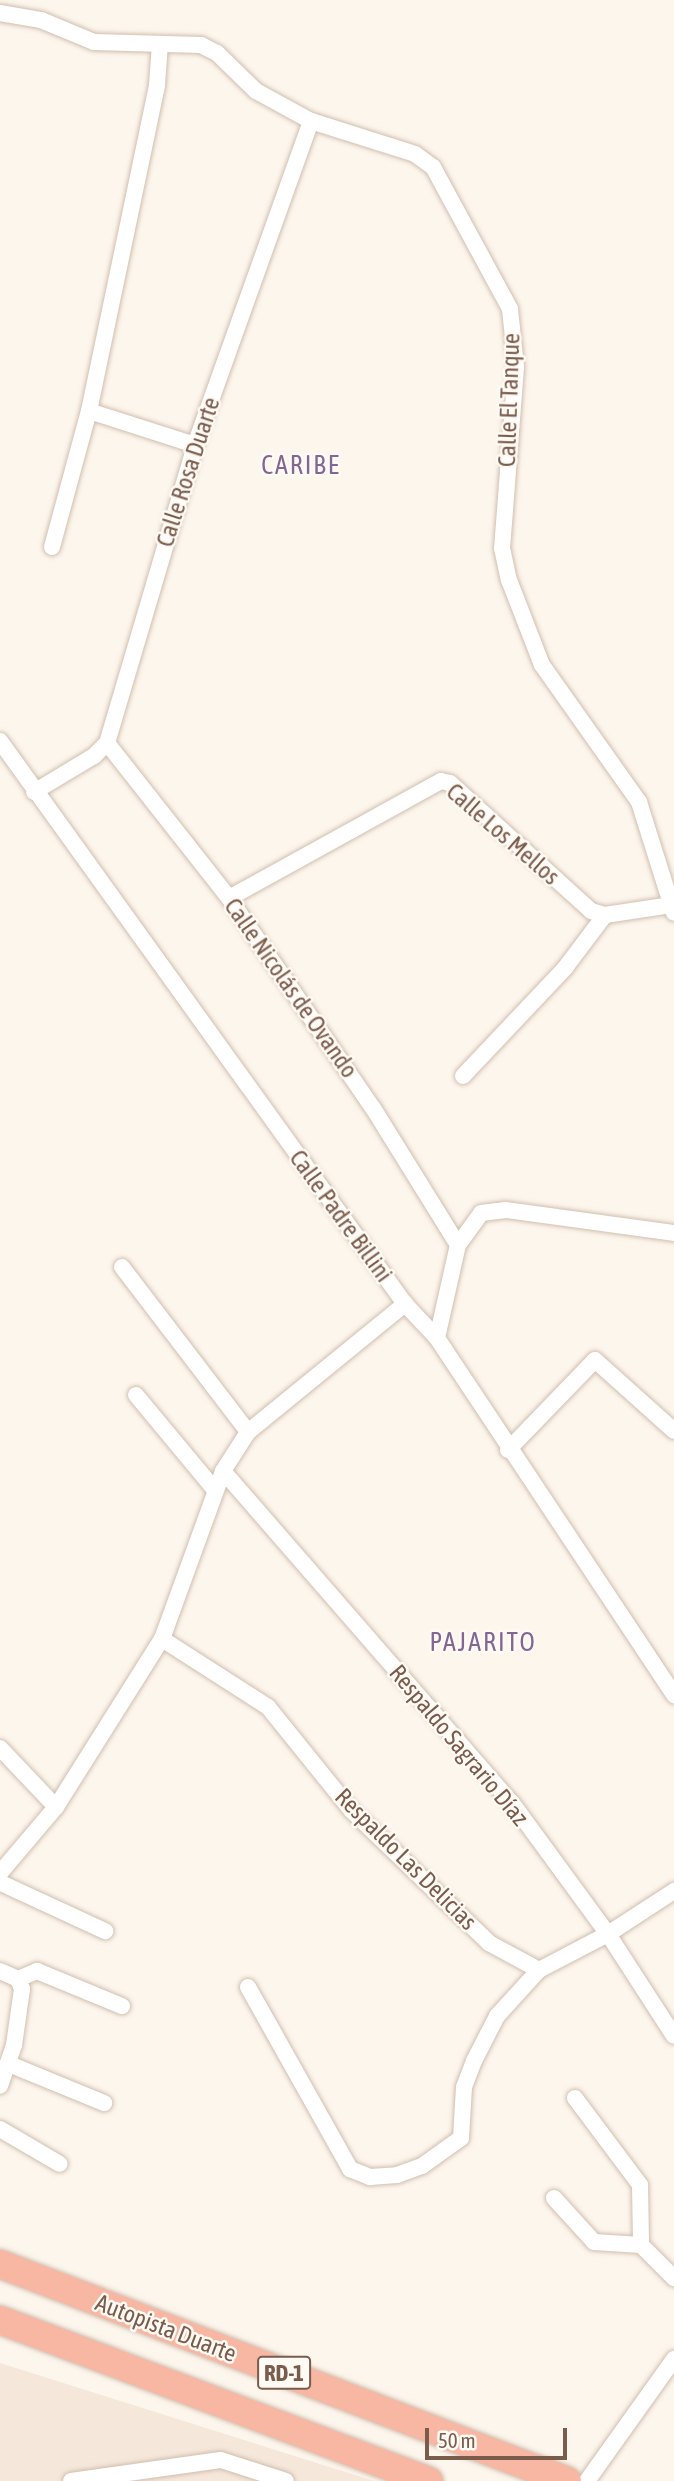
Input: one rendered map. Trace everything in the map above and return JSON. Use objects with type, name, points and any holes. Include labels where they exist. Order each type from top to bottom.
[{"type":"highway","name":"Autopista Duarte","points":[[0,2264],[567,2481]]},
{"type":"highway","name":"Autopista Duarte","points":[[0,2320],[429,2481]]},
{"type":"street","name":"Calle El Tanque","points":[[0,13],[41,20],[94,42],[201,45],[217,53],[256,91],[311,121],[415,154],[433,167],[510,309],[516,367],[502,548],[509,580],[542,665],[639,802],[672,909]]},
{"type":"street","points":[[52,547],[89,411],[156,85],[160,44]]},
{"type":"street","name":"Calle Rosa Duarte","points":[[107,743],[195,445],[311,121]]},
{"type":"street","points":[[89,411],[195,445]]},
{"type":"street","name":"Calle Padre Billini","points":[[0,741],[34,792],[405,1304],[436,1338],[508,1450],[674,1695]]},
{"type":"street","points":[[34,792],[94,756],[107,743]]},
{"type":"street","name":"Calle Nicolás de Ovando","points":[[107,743],[229,898],[373,1108],[458,1245]]},
{"type":"street","name":"Calle Los Mellos","points":[[229,898],[441,780],[450,783],[576,898],[605,915]]},
{"type":"street","points":[[463,1076],[565,968],[605,915],[672,909]]},
{"type":"street","points":[[436,1338],[458,1245],[481,1213],[506,1210],[674,1233]]},
{"type":"street","points":[[122,1267],[248,1432]]},
{"type":"street","points":[[105,1931],[1,1879],[56,1807],[162,1639],[222,1471],[248,1432],[405,1304]]},
{"type":"street","points":[[508,1450],[595,1360],[674,1431]]},
{"type":"street","points":[[136,1395],[215,1490]]},
{"type":"street","name":"Respaldo Sagrario Díaz","points":[[222,1471],[512,1803],[608,1934],[674,2036]]},
{"type":"street","name":"Respaldo Las Delicias","points":[[162,1639],[268,1707],[360,1819],[489,1943],[539,1970]]},
{"type":"street","points":[[0,1748],[56,1807]]},
{"type":"street","points":[[248,1987],[350,2169],[370,2177],[397,2175],[422,2166],[461,2138],[464,2087],[474,2061],[497,2016],[539,1970],[608,1934],[674,1891]]},
{"type":"street","points":[[0,1971],[18,1979],[22,1990],[9,2064],[0,2086]]},
{"type":"street","points":[[18,1979],[37,1971],[122,2006]]},
{"type":"street","points":[[9,2064],[104,2103]]},
{"type":"street","points":[[575,2098],[640,2185],[641,2245]]},
{"type":"street","points":[[0,2129],[60,2164]]},
{"type":"street","points":[[554,2198],[580,2232],[594,2242],[641,2245],[674,2278]]},
{"type":"street","points":[[587,2481],[674,2359]]},
{"type":"street","points":[[71,2481],[221,2460],[286,2481]]},
{"type":"shaded area","points":[[0,2363],[374,2481],[0,2481]]},
{"type":"district","name":"CARIBE","points":[[301,466]]},
{"type":"district","name":"PAJARITO","points":[[483,1643]]}]
